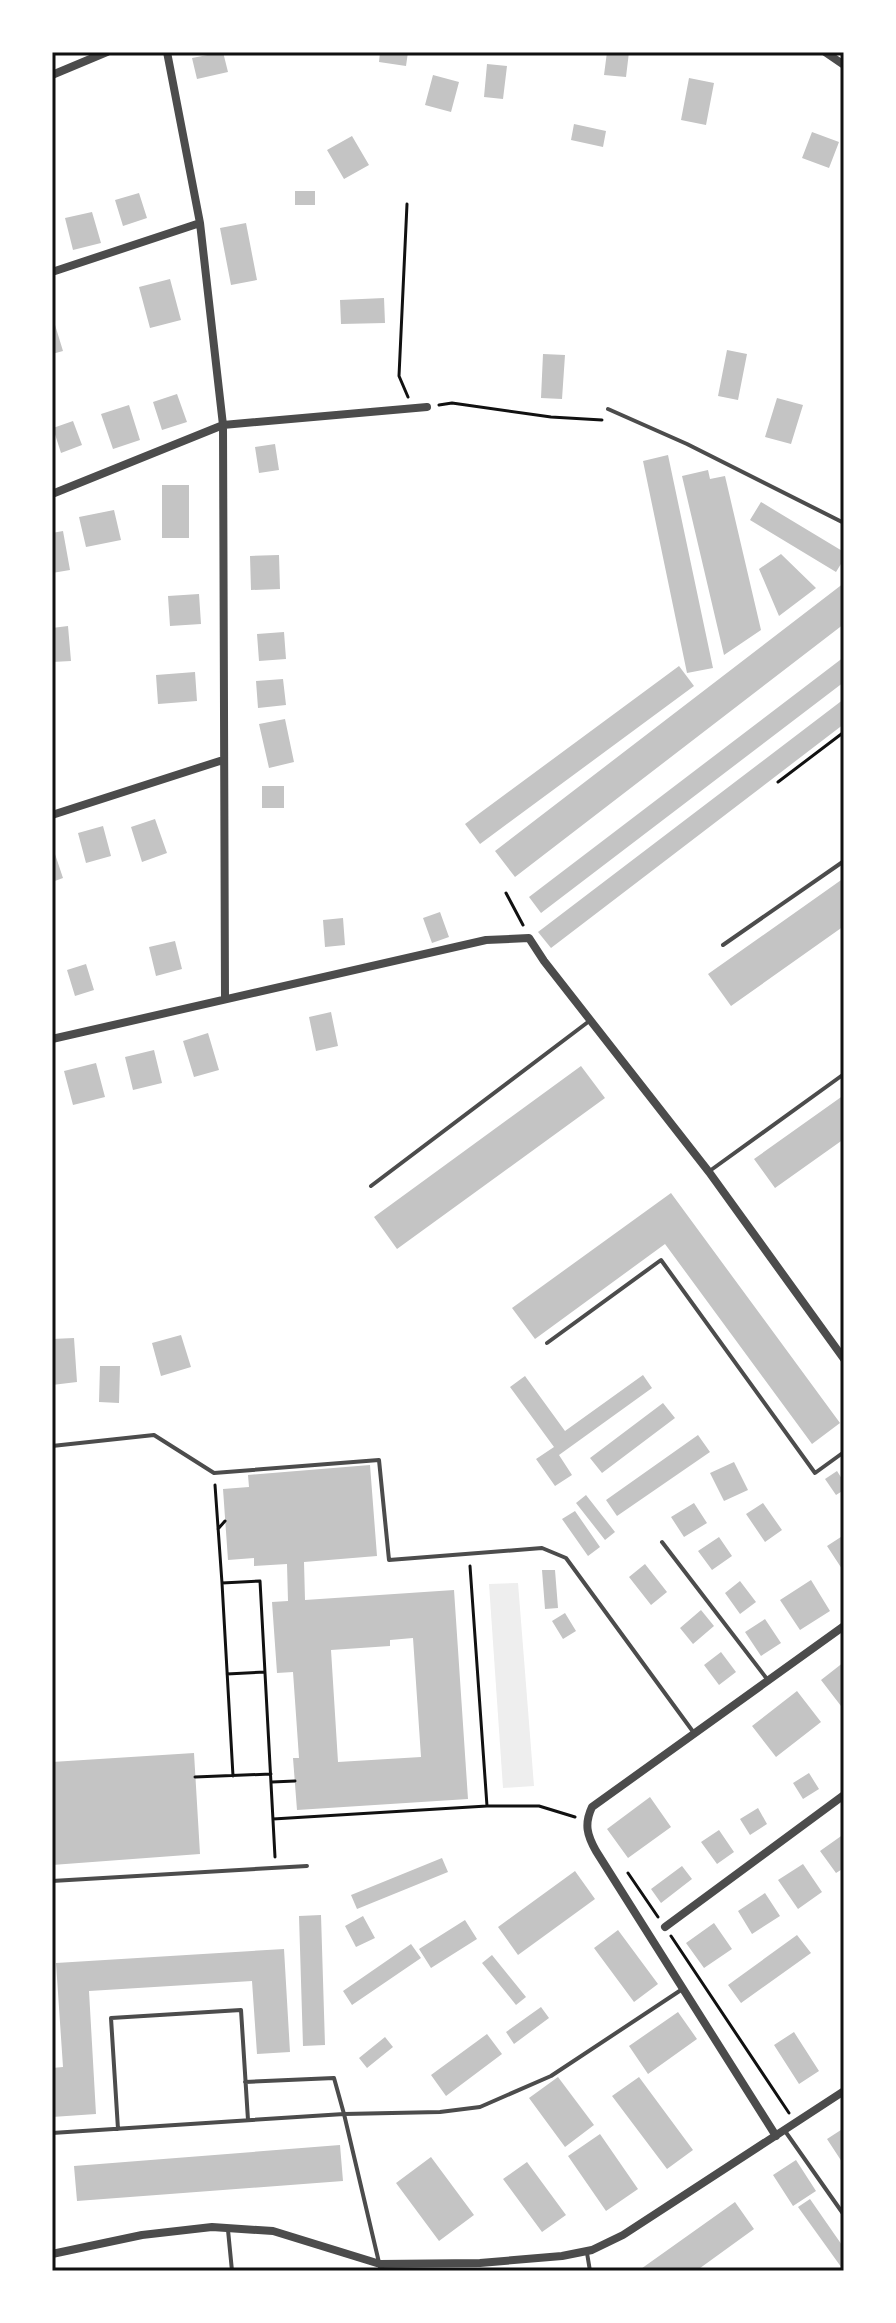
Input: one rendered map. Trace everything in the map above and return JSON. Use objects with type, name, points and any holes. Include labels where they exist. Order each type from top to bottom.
[{"type":"street","points":[[52,75],[107,52]]},
{"type":"street","points":[[167,52],[200,223],[223,425],[225,998]]},
{"type":"street","points":[[825,52],[844,65]]},
{"type":"street","points":[[52,272],[200,223]]},
{"type":"street","points":[[52,494],[223,425],[427,407]]},
{"type":"street","points":[[52,815],[223,760]]},
{"type":"street","points":[[52,1039],[486,940],[529,938],[709,1172],[844,1359]]},
{"type":"street","points":[[776,2136],[596,1851],[588,1837],[587,1821],[592,1807],[844,1626]]},
{"type":"street","points":[[665,1927],[844,1795]]},
{"type":"street","points":[[52,2254],[142,2235],[212,2227],[273,2231],[381,2268],[562,2256],[586,2251],[623,2235],[844,2091]]},
{"type":"lane","points":[[608,409],[687,444],[844,523]]},
{"type":"lane","points":[[723,945],[844,861]]},
{"type":"lane","points":[[371,1186],[590,1020]]},
{"type":"lane","points":[[709,1172],[844,1074]]},
{"type":"lane","points":[[547,1343],[661,1260],[815,1473],[844,1452]]},
{"type":"lane","points":[[52,1446],[154,1435],[214,1473],[379,1460],[389,1560],[542,1548],[566,1558],[696,1735]]},
{"type":"lane","points":[[662,1542],[767,1679]]},
{"type":"lane","points":[[52,1881],[307,1866]]},
{"type":"lane","points":[[52,2133],[344,2114],[440,2112],[480,2107],[551,2076],[683,1989]]},
{"type":"lane","points":[[118,2129],[111,2018],[241,2010],[248,2120]]},
{"type":"lane","points":[[245,2082],[334,2078],[381,2268]]},
{"type":"lane","points":[[785,2131],[844,2215]]},
{"type":"lane","points":[[227,2228],[232,2271]]},
{"type":"lane","points":[[586,2251],[590,2271]]},
{"type":"path","points":[[407,204],[399,376],[412,408]]},
{"type":"path","points":[[427,407],[452,403],[551,417],[609,421]]},
{"type":"path","points":[[778,782],[844,732]]},
{"type":"path","points":[[506,893],[529,938]]},
{"type":"path","points":[[214,1473],[233,1776]]},
{"type":"path","points":[[218,1529],[225,1521]]},
{"type":"path","points":[[469,1554],[487,1806]]},
{"type":"path","points":[[222,1583],[260,1581],[274,1854]]},
{"type":"path","points":[[227,1674],[265,1672]]},
{"type":"path","points":[[195,1777],[271,1774]]},
{"type":"path","points":[[272,1782],[295,1781]]},
{"type":"path","points":[[273,1819],[487,1806],[539,1806],[587,1821]]},
{"type":"path","points":[[624,1868],[796,2124]]},
{"type":"shaded area","points":[[518,1583],[534,1786],[503,1788],[489,1584]]},
{"type":"building","points":[[223,52],[228,72],[197,79],[192,58]]},
{"type":"building","points":[[380,52],[408,52],[406,66],[379,62]]},
{"type":"building","points":[[607,52],[629,52],[626,77],[604,75]]},
{"type":"building","points":[[487,64],[507,66],[503,99],[484,97]]},
{"type":"building","points":[[433,75],[459,82],[451,112],[425,105]]},
{"type":"building","points":[[689,78],[714,83],[706,125],[681,120]]},
{"type":"building","points":[[574,124],[606,131],[603,147],[571,140]]},
{"type":"building","points":[[812,132],[839,142],[829,168],[802,158]]},
{"type":"building","points":[[352,136],[369,165],[344,179],[327,150]]},
{"type":"building","points":[[295,191],[315,191],[315,205],[295,205]]},
{"type":"building","points":[[139,193],[147,218],[123,226],[115,200]]},
{"type":"building","points":[[92,212],[101,243],[73,250],[65,218]]},
{"type":"building","points":[[246,223],[257,280],[231,285],[220,228]]},
{"type":"building","points":[[170,279],[181,320],[150,328],[139,287]]},
{"type":"building","points":[[384,298],[385,323],[341,324],[340,300]]},
{"type":"building","points":[[52,315],[63,351],[52,354]]},
{"type":"building","points":[[727,350],[747,354],[738,400],[718,396]]},
{"type":"building","points":[[543,354],[565,355],[562,399],[541,398]]},
{"type":"building","points":[[177,394],[187,422],[162,430],[153,402]]},
{"type":"building","points":[[777,398],[803,405],[791,444],[765,437]]},
{"type":"building","points":[[129,405],[140,440],[113,449],[101,414]]},
{"type":"building","points":[[73,421],[82,445],[61,453],[53,428]]},
{"type":"building","points":[[275,444],[279,470],[259,473],[255,447]]},
{"type":"building","points":[[668,455],[713,668],[687,673],[643,461]]},
{"type":"building","points":[[708,470],[710,479],[725,476],[761,630],[724,655],[682,476]]},
{"type":"building","points":[[162,485],[189,485],[189,538],[162,538]]},
{"type":"building","points":[[761,502],[844,552],[844,559],[836,572],[750,520]]},
{"type":"building","points":[[114,510],[121,540],[86,547],[79,517]]},
{"type":"building","points":[[63,531],[70,570],[52,573],[52,533]]},
{"type":"building","points":[[781,554],[816,588],[779,616],[759,569]]},
{"type":"building","points":[[279,555],[280,589],[251,590],[250,556]]},
{"type":"building","points":[[844,583],[844,624],[515,877],[495,851]]},
{"type":"building","points":[[199,594],[201,624],[170,626],[168,596]]},
{"type":"building","points":[[68,626],[71,661],[52,662],[52,628]]},
{"type":"building","points":[[284,632],[286,659],[259,661],[257,634]]},
{"type":"building","points":[[844,657],[844,682],[541,913],[529,897]]},
{"type":"building","points":[[679,666],[694,686],[480,844],[465,824]]},
{"type":"building","points":[[195,672],[197,701],[158,704],[156,675]]},
{"type":"building","points":[[283,679],[286,705],[258,708],[256,681]]},
{"type":"building","points":[[844,699],[844,724],[551,948],[538,932]]},
{"type":"building","points":[[285,719],[294,762],[269,768],[259,724]]},
{"type":"building","points":[[262,786],[284,786],[284,808],[262,808]]},
{"type":"building","points":[[155,819],[167,853],[142,862],[131,827]]},
{"type":"building","points":[[103,826],[111,856],[86,863],[78,833]]},
{"type":"building","points":[[52,845],[63,878],[52,882]]},
{"type":"building","points":[[844,878],[844,926],[731,1006],[708,974]]},
{"type":"building","points":[[440,912],[449,937],[432,943],[423,918]]},
{"type":"building","points":[[343,918],[345,945],[325,947],[323,920]]},
{"type":"building","points":[[175,941],[182,969],[156,976],[149,947]]},
{"type":"building","points":[[86,964],[94,990],[75,996],[67,970]]},
{"type":"building","points":[[331,1012],[338,1046],[316,1051],[309,1017]]},
{"type":"building","points":[[208,1033],[219,1070],[194,1077],[183,1041]]},
{"type":"building","points":[[154,1050],[162,1083],[133,1090],[125,1057]]},
{"type":"building","points":[[96,1063],[105,1097],[73,1105],[64,1071]]},
{"type":"building","points":[[581,1066],[605,1098],[397,1249],[374,1217]]},
{"type":"building","points":[[844,1095],[844,1139],[775,1188],[754,1159]]},
{"type":"building","points":[[671,1193],[840,1423],[812,1444],[665,1244],[535,1339],[512,1308]]},
{"type":"building","points":[[181,1335],[191,1367],[161,1376],[152,1343]]},
{"type":"building","points":[[74,1338],[77,1382],[52,1385],[52,1339]]},
{"type":"building","points":[[100,1366],[120,1366],[119,1403],[99,1402]]},
{"type":"building","points":[[643,1375],[652,1388],[559,1455],[572,1475],[555,1486],[536,1459],[554,1447],[510,1387],[525,1376],[565,1431]]},
{"type":"building","points":[[663,1403],[675,1418],[602,1473],[590,1458]]},
{"type":"building","points":[[698,1435],[710,1452],[617,1516],[606,1500]]},
{"type":"building","points":[[734,1462],[748,1490],[724,1501],[710,1473]]},
{"type":"building","points":[[370,1465],[377,1556],[304,1562],[305,1600],[454,1590],[468,1799],[297,1810],[293,1758],[299,1758],[293,1672],[277,1673],[272,1602],[288,1601],[287,1564],[254,1566],[254,1558],[228,1560],[223,1489],[249,1487],[248,1475]],"holes":[[[413,1638],[421,1757],[338,1762],[331,1650],[390,1646],[390,1640]]]},
{"type":"building","points":[[837,1471],[844,1482],[844,1490],[836,1495],[825,1479]]},
{"type":"building","points":[[586,1495],[615,1532],[605,1540],[576,1503]]},
{"type":"building","points":[[694,1503],[707,1523],[684,1537],[671,1517]]},
{"type":"building","points":[[763,1503],[782,1530],[765,1542],[746,1514]]},
{"type":"building","points":[[575,1511],[600,1547],[588,1556],[562,1519]]},
{"type":"building","points":[[844,1535],[844,1572],[827,1546]]},
{"type":"building","points":[[719,1537],[732,1556],[712,1570],[698,1551]]},
{"type":"building","points":[[645,1564],[667,1592],[651,1605],[629,1577]]},
{"type":"building","points":[[542,1570],[555,1570],[558,1608],[545,1609]]},
{"type":"building","points":[[811,1580],[830,1611],[800,1630],[780,1600]]},
{"type":"building","points":[[740,1581],[756,1602],[740,1614],[725,1593]]},
{"type":"building","points":[[701,1610],[714,1626],[693,1644],[680,1628]]},
{"type":"building","points":[[565,1613],[576,1631],[563,1639],[552,1621]]},
{"type":"building","points":[[765,1619],[781,1643],[761,1656],[745,1632]]},
{"type":"building","points":[[721,1652],[736,1672],[719,1685],[704,1665]]},
{"type":"building","points":[[844,1662],[844,1704],[841,1706],[821,1680]]},
{"type":"building","points":[[797,1691],[821,1722],[776,1757],[752,1726]]},
{"type":"building","points":[[194,1753],[200,1854],[52,1865],[52,1762]]},
{"type":"building","points":[[809,1773],[819,1789],[803,1799],[793,1783]]},
{"type":"building","points":[[650,1797],[671,1827],[628,1858],[607,1829]]},
{"type":"building","points":[[758,1808],[767,1824],[750,1835],[740,1819]]},
{"type":"building","points":[[719,1830],[734,1852],[717,1864],[701,1842]]},
{"type":"building","points":[[844,1834],[844,1868],[836,1873],[820,1851]]},
{"type":"building","points":[[442,1858],[448,1872],[357,1909],[351,1895]]},
{"type":"building","points":[[803,1864],[822,1892],[798,1909],[778,1880]]},
{"type":"building","points":[[682,1866],[692,1879],[661,1903],[651,1889]]},
{"type":"building","points":[[575,1871],[595,1899],[518,1955],[498,1927]]},
{"type":"building","points":[[765,1893],[780,1916],[752,1934],[738,1911]]},
{"type":"building","points":[[321,1915],[325,2045],[303,2046],[299,1916]]},
{"type":"building","points":[[363,1916],[375,1938],[356,1947],[345,1926]]},
{"type":"building","points":[[465,1920],[477,1939],[431,1968],[419,1949]]},
{"type":"building","points":[[714,1923],[732,1949],[704,1968],[686,1943]]},
{"type":"building","points":[[618,1930],[658,1984],[634,2002],[594,1948]]},
{"type":"building","points":[[797,1935],[811,1953],[741,2003],[728,1985]]},
{"type":"building","points":[[411,1944],[421,1958],[352,2005],[343,1991]]},
{"type":"building","points":[[284,1949],[290,2052],[257,2054],[252,1981],[89,1991],[96,2114],[52,2117],[52,2068],[63,2067],[56,1963]]},
{"type":"building","points":[[492,1955],[526,1997],[516,2005],[482,1963]]},
{"type":"building","points":[[541,2007],[549,2018],[514,2044],[506,2032]]},
{"type":"building","points":[[678,2012],[697,2039],[648,2074],[629,2046]]},
{"type":"building","points":[[794,2032],[819,2071],[799,2084],[774,2045]]},
{"type":"building","points":[[487,2034],[502,2054],[446,2096],[431,2075]]},
{"type":"building","points":[[385,2037],[393,2047],[367,2068],[359,2058]]},
{"type":"building","points":[[558,2077],[594,2125],[565,2147],[529,2098]]},
{"type":"building","points":[[639,2077],[693,2150],[667,2169],[612,2096]]},
{"type":"building","points":[[844,2128],[844,2165],[827,2139]]},
{"type":"building","points":[[600,2134],[638,2189],[606,2211],[568,2156]]},
{"type":"building","points":[[340,2145],[343,2181],[77,2201],[74,2166]]},
{"type":"building","points":[[431,2157],[474,2215],[439,2241],[396,2183]]},
{"type":"building","points":[[796,2160],[816,2191],[793,2206],[773,2175]]},
{"type":"building","points":[[527,2162],[566,2215],[542,2232],[503,2179]]},
{"type":"building","points":[[810,2199],[844,2248],[844,2271],[798,2207]]},
{"type":"building","points":[[735,2202],[754,2229],[696,2271],[638,2271]]}]
